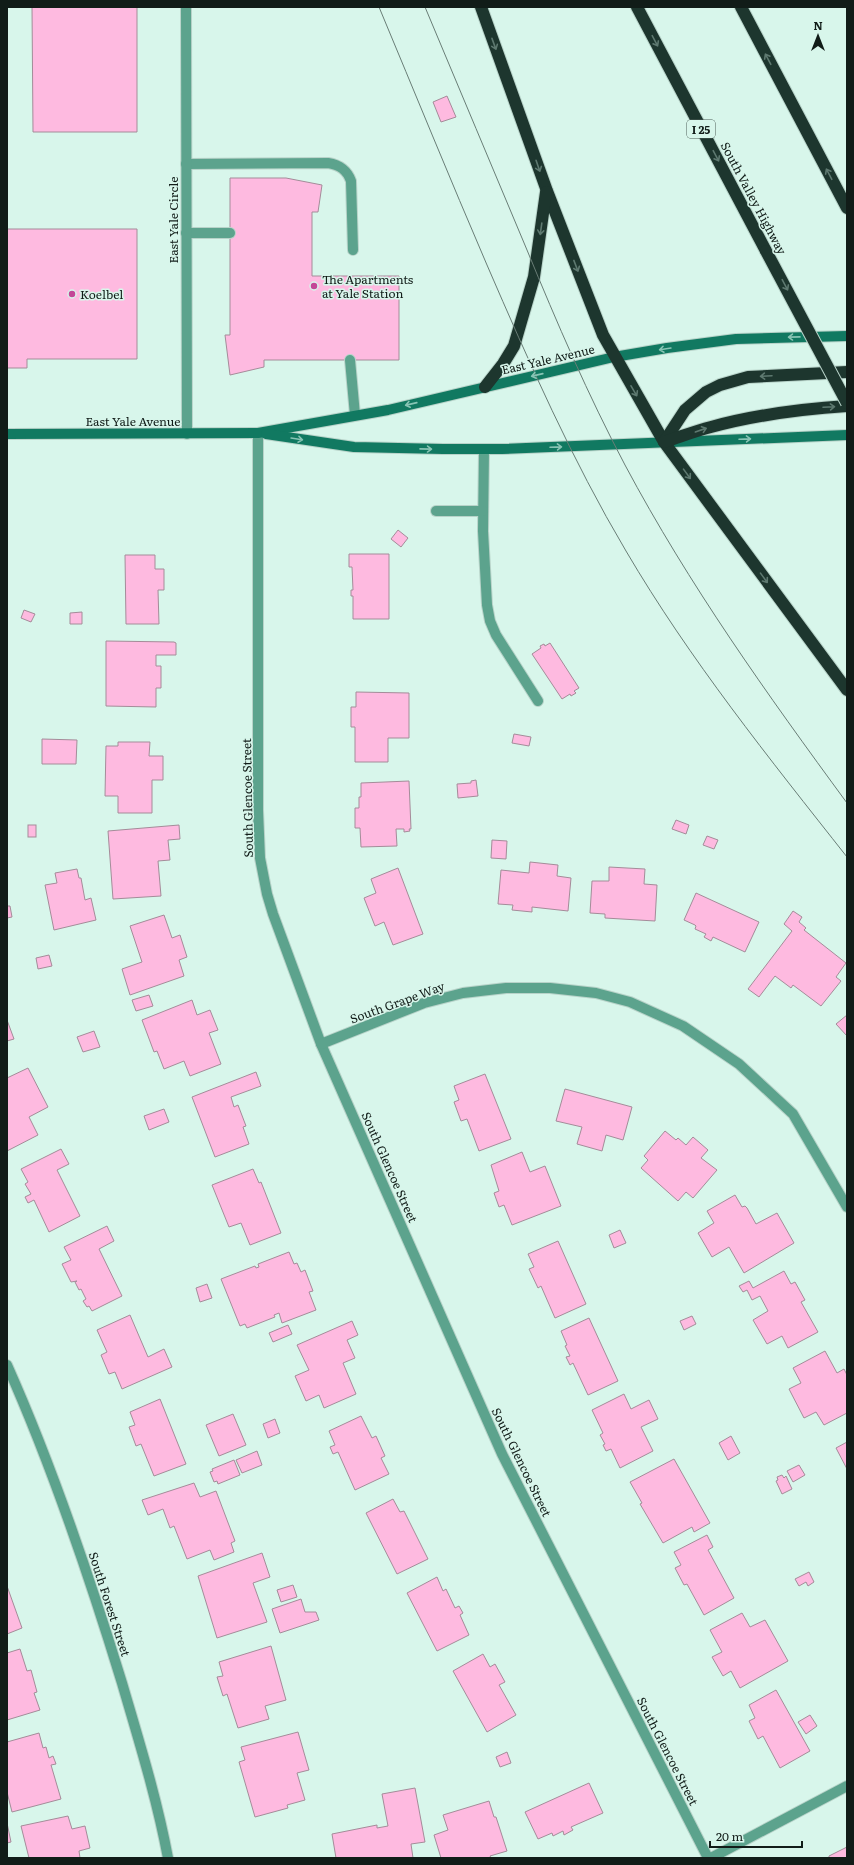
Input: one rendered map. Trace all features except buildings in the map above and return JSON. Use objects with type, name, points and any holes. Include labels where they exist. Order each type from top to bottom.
[{"type":"highway","points":[[481,7],[547,191],[603,335],[614,357],[664,442],[847,690]]},
{"type":"highway","name":"South Valley Highway","points":[[637,7],[847,403]]},
{"type":"highway","points":[[741,7],[847,208]]},
{"type":"highway","points":[[485,387],[503,364],[514,346],[535,270],[547,191]]},
{"type":"highway","points":[[664,442],[685,410],[701,396],[720,385],[748,377],[847,372]]},
{"type":"highway","points":[[664,442],[711,426],[812,408],[847,406]]},
{"type":"main road","name":"East Yale Avenue","points":[[258,433],[388,410],[614,357],[736,339],[847,336]]},
{"type":"main road","name":"East Yale Avenue","points":[[7,434],[258,433],[354,447],[388,449],[484,449],[847,435]]},
{"type":"street","name":"East Yale Circle","points":[[186,7],[187,434]]},
{"type":"street","points":[[186,164],[328,163],[340,166],[350,176],[352,181],[353,250]]},
{"type":"street","points":[[186,233],[230,233]]},
{"type":"street","points":[[350,360],[355,415]]},
{"type":"street","name":"South Glencoe Street","points":[[258,433],[258,810],[260,858],[273,914],[321,1044],[502,1454],[708,1858]]},
{"type":"street","points":[[484,449],[483,511],[485,596],[490,621],[496,635],[538,701]]},
{"type":"street","points":[[436,511],[483,511]]},
{"type":"street","name":"South Grape Way","points":[[321,1044],[424,1003],[464,993],[506,988],[550,988],[596,993],[630,1002],[683,1026],[740,1064],[793,1114],[847,1207]]},
{"type":"street","name":"South Forest Street","points":[[7,1365],[48,1463],[105,1626],[148,1772],[168,1858]]},
{"type":"street","points":[[711,1858],[847,1786]]},
{"type":"tram line","points":[[379,7],[519,338],[569,446],[606,517],[651,591],[703,670],[847,857]]},
{"type":"tram line","points":[[425,7],[561,332],[598,412],[625,465],[675,553],[702,596],[758,680],[847,803]]},
{"type":"place","name":"The Apartments at Yale Station","points":[[314,286]]},
{"type":"place","name":"Koelbel","points":[[72,294]]}]
